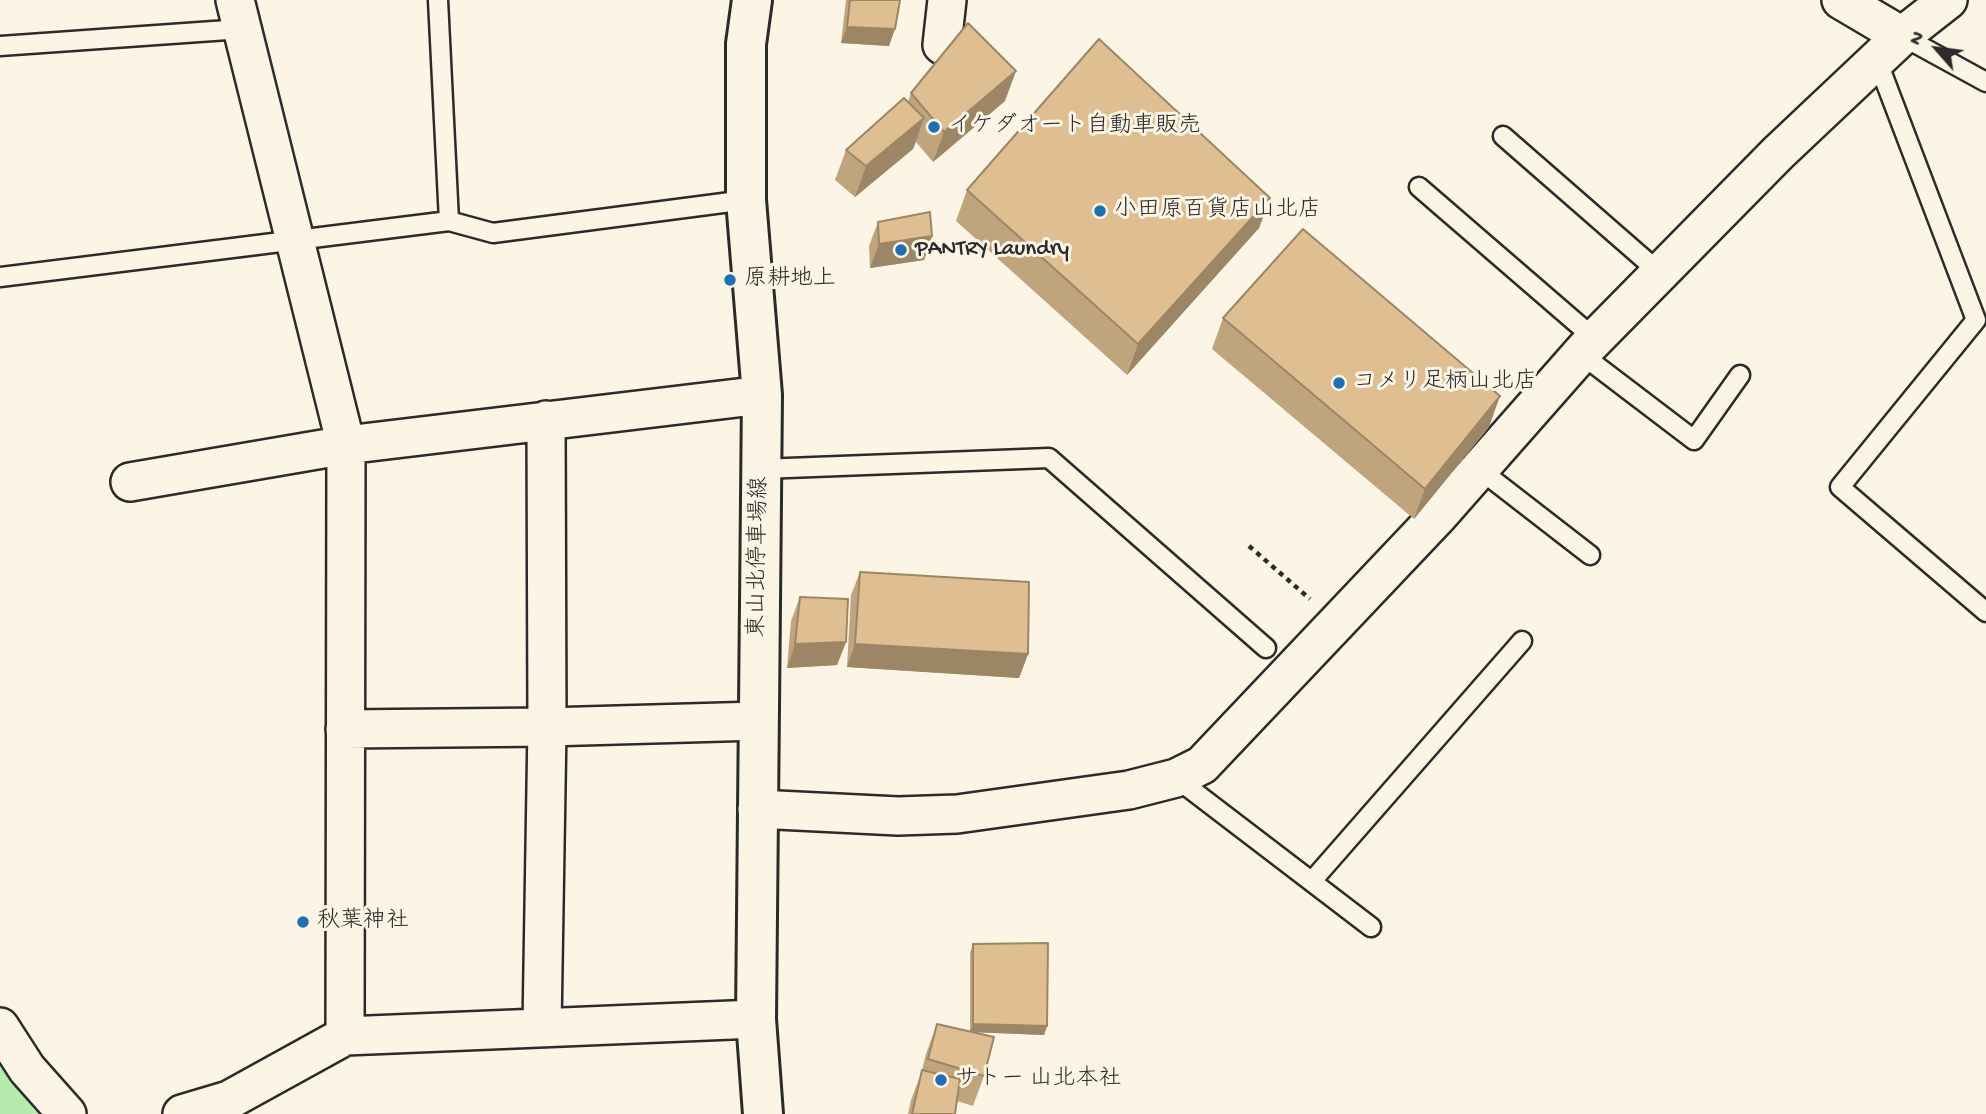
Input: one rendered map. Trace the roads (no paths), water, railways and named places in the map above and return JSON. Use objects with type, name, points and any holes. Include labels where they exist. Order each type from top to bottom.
[{"type":"main road","name":"東山北停車場線","points":[[752,0],[746,44],[746,200],[762,394],[756,1019],[764,1114]]},
{"type":"street","points":[[942,45],[947,0]]},
{"type":"street","points":[[1841,0],[1889,48]]},
{"type":"street","points":[[757,809],[898,816],[957,814],[1129,790],[1177,778],[1202,765],[1338,623],[1588,346],[1778,153],[1889,48],[1948,0]]},
{"type":"street","points":[[239,15],[346,445],[345,1035]]},
{"type":"street","points":[[130,482],[346,445],[762,394]]},
{"type":"street","points":[[542,1026],[547,727],[546,420]]},
{"type":"street","points":[[345,729],[758,721]]},
{"type":"street","points":[[182,1114],[229,1100],[345,1035],[756,1019]]},
{"type":"street","points":[[0,1027],[27,1069],[67,1114]]},
{"type":"lane","points":[[438,0],[449,220]]},
{"type":"lane","points":[[0,46],[239,15]]},
{"type":"lane","points":[[1889,48],[1986,82]]},
{"type":"lane","points":[[1889,48],[1976,320],[1840,487],[1986,612]]},
{"type":"lane","points":[[1503,136],[1660,273]]},
{"type":"lane","points":[[1419,187],[1588,346],[1694,440],[1740,375]]},
{"type":"lane","points":[[0,277],[295,242],[449,220],[492,233],[746,200]]},
{"type":"lane","points":[[761,469],[1049,458],[1266,648]]},
{"type":"lane","points":[[1479,469],[1590,555]]},
{"type":"lane","points":[[1312,881],[1522,641]]},
{"type":"lane","points":[[1177,778],[1371,927]]},
{"type":"place","name":"イケダオート自動車販売","points":[[934,127]]},
{"type":"place","name":"小田原百貨店山北店","points":[[1100,211]]},
{"type":"place","name":"PANTRY Laundry","points":[[901,250]]},
{"type":"place","name":"原耕地上","points":[[730,280]]},
{"type":"place","name":"コメリ足柄山北店","points":[[1339,383]]},
{"type":"place","name":"秋葉神社","points":[[303,922]]},
{"type":"place","name":"サトー 山北本社","points":[[941,1080]]}]
